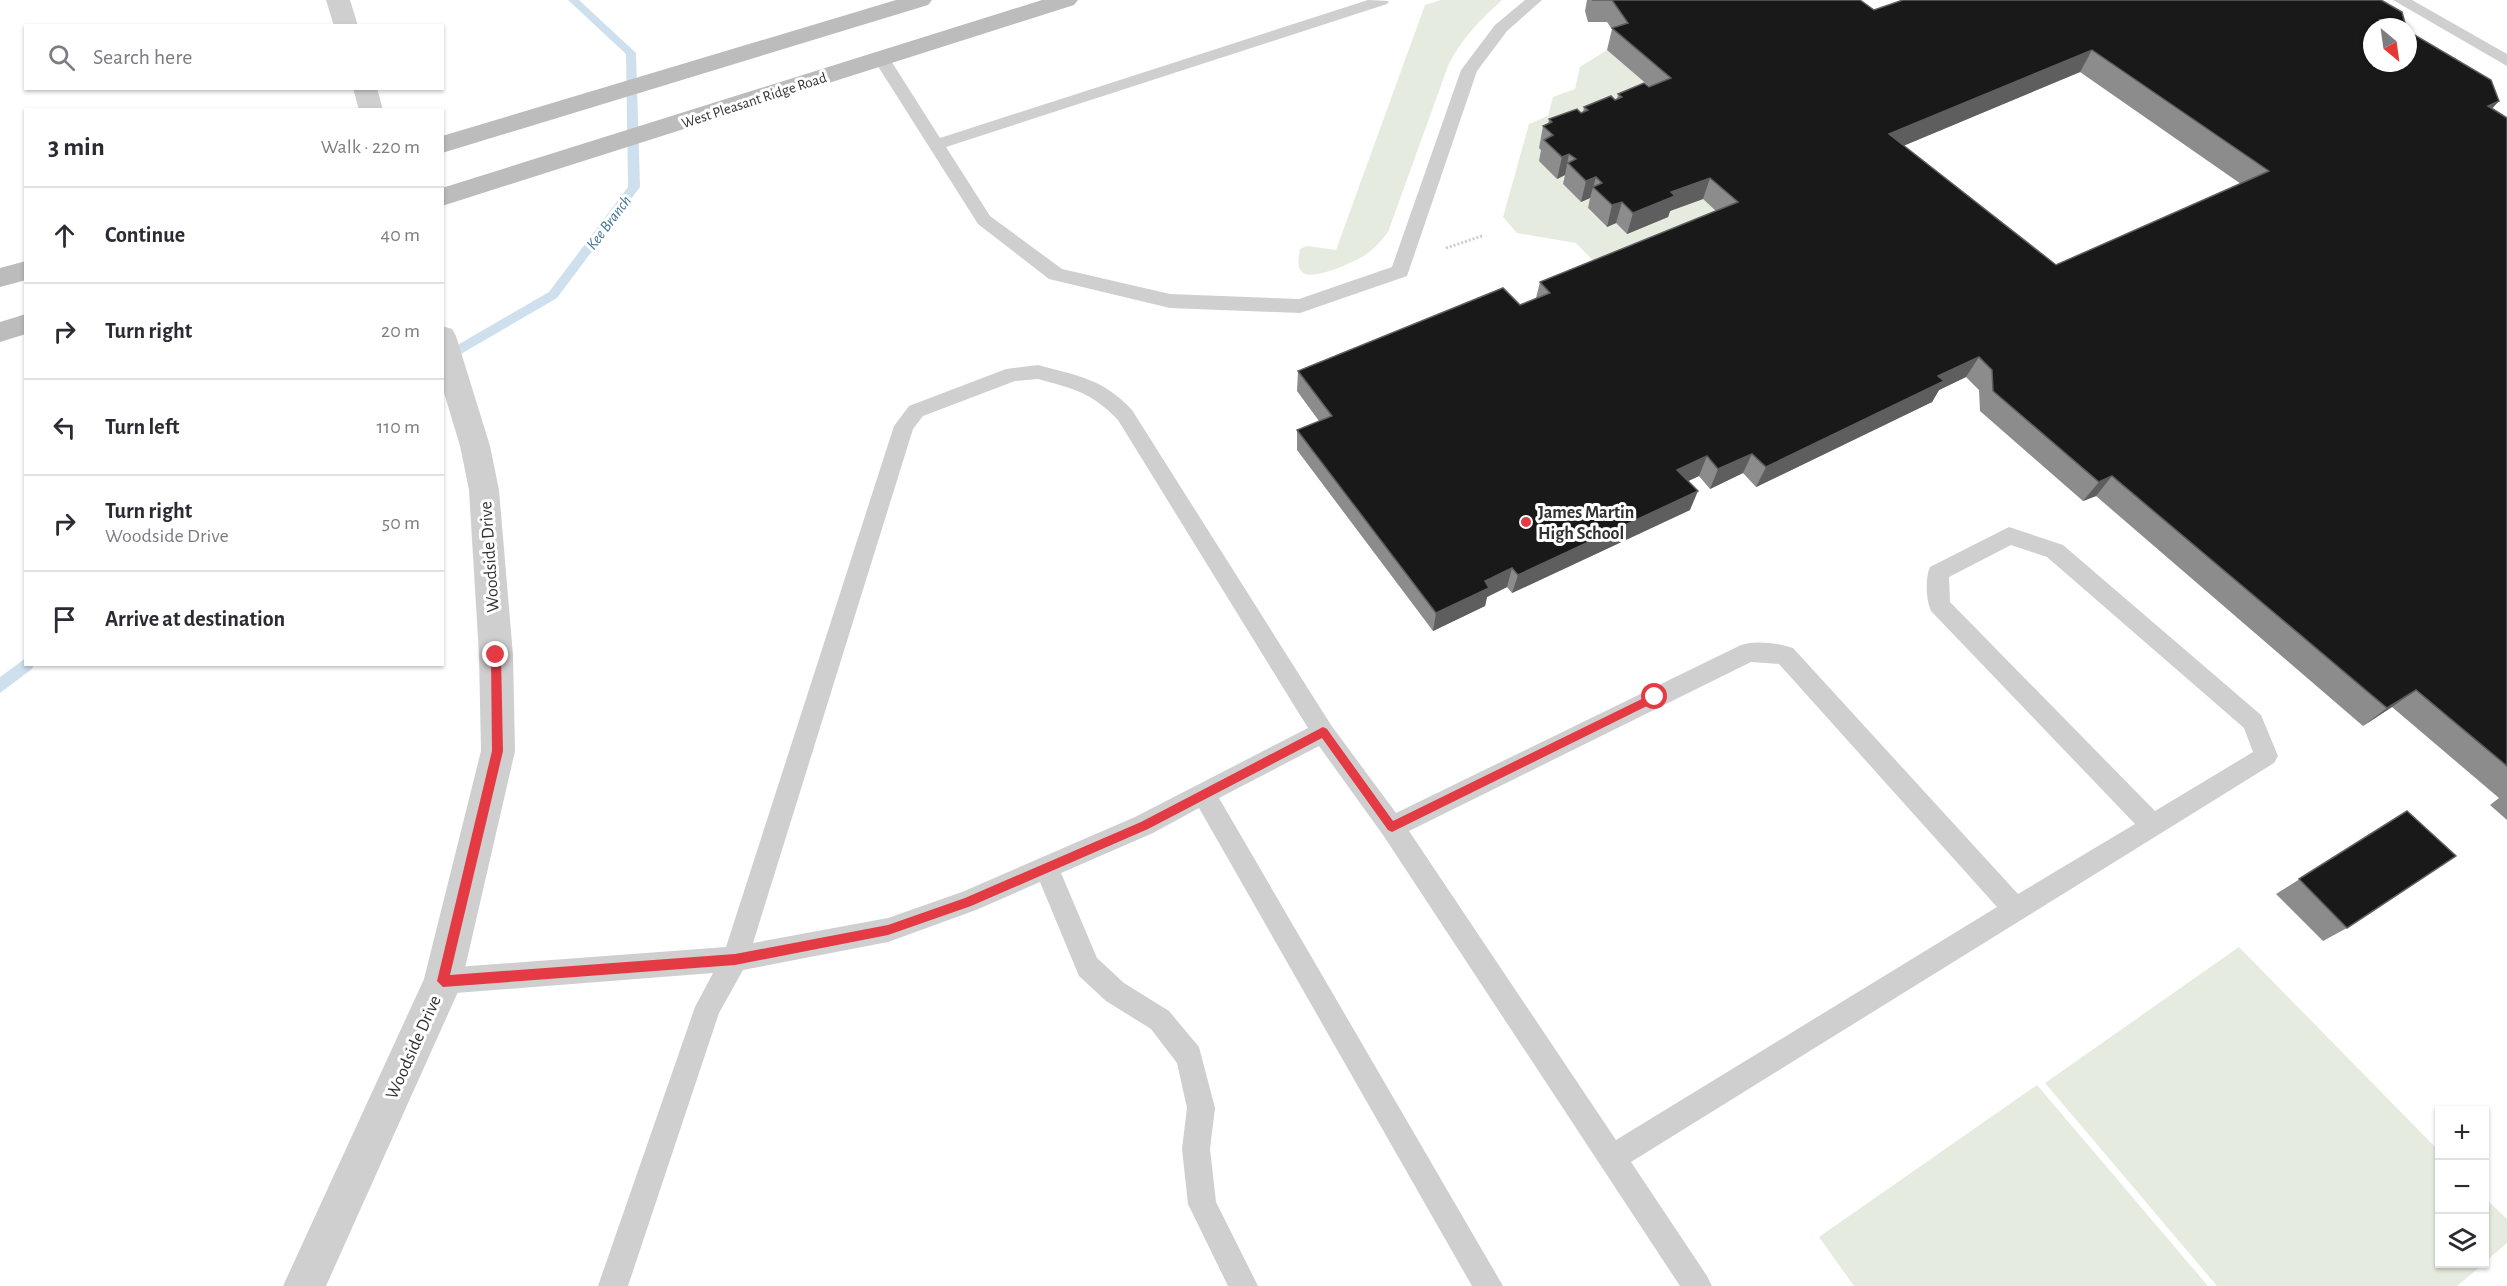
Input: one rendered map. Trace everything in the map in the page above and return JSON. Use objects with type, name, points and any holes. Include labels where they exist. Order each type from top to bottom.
[{"type":"main road","points":[[444,144],[920,0]]},
{"type":"main road","name":"West Pleasant Ridge Road","points":[[444,196],[882,60],[1066,0]]},
{"type":"main road","points":[[0,278],[24,271]]},
{"type":"main road","points":[[0,332],[24,325]]},
{"type":"street","points":[[338,0],[345,24]]},
{"type":"street","points":[[366,90],[370,108]]},
{"type":"street","name":"Woodside Drive","points":[[304,1286],[443,981],[498,751],[496,655],[484,490],[475,446],[444,343]]},
{"type":"lane","points":[[882,60],[984,220],[1056,274],[1170,302],[1300,306],[1400,271],[1469,70],[1501,28],[1534,0]]},
{"type":"lane","points":[[2401,0],[2507,61]]},
{"type":"lane","points":[[936,145],[1381,1]]},
{"type":"lane","points":[[613,1286],[708,1007],[735,959],[904,426],[916,411],[1013,374],[1038,372],[1089,386],[1110,399],[1125,415],[1323,732],[1392,827],[1697,1286]]},
{"type":"lane","points":[[1611,1158],[2153,826],[2266,756],[2253,722],[2055,551],[2009,536],[1938,573],[1939,605],[2153,826]]},
{"type":"lane","points":[[1392,827],[1749,652],[1785,655],[2016,910]]},
{"type":"lane","points":[[443,981],[735,959],[888,930],[967,902],[1144,825],[1323,732]]},
{"type":"lane","points":[[1204,794],[1488,1286]]},
{"type":"lane","points":[[1047,868],[1088,967],[1115,992],[1161,1020],[1189,1057],[1201,1108],[1196,1149],[1202,1204],[1243,1286]]},
{"type":"path","points":[[1440,250],[1482,236]]},
{"type":"shaded area","points":[[1441,0],[1502,0],[1472,30],[1448,66],[1388,232],[1371,251],[1354,261],[1315,274],[1302,272],[1298,264],[1300,249],[1307,246],[1336,250],[1425,5]]},
{"type":"shaded area","points":[[1607,50],[1665,100],[1548,157],[1557,178],[1565,175],[1571,181],[1563,184],[1581,202],[1590,198],[1588,209],[1606,227],[1616,223],[1627,234],[1665,213],[1703,199],[1731,223],[1606,274],[1576,243],[1517,233],[1503,217],[1529,124],[1548,116],[1553,97],[1575,89],[1580,67]]},
{"type":"shaded area","points":[[2239,947],[2435,1147],[2435,1268],[2478,1268],[2457,1286],[2217,1286],[2045,1083]]},
{"type":"shaded area","points":[[2037,1085],[2208,1286],[1854,1286],[1819,1237]]},
{"type":"shaded area","points":[[2489,1202],[2507,1219],[2507,1243],[2489,1259]]},
{"type":"building","name":"James Martin High School","points":[[1612,0],[1860,0],[1874,10],[1903,0],[2381,0],[2402,12],[2404,18],[2363,18],[2363,72],[2417,72],[2417,36],[2491,80],[2499,101],[2488,106],[2507,118],[2507,766],[2416,690],[2387,708],[2112,476],[2099,482],[1993,391],[1992,370],[1979,357],[1938,376],[1944,381],[1766,467],[1752,454],[1718,469],[1707,456],[1677,470],[1698,491],[1518,575],[1512,568],[1485,581],[1489,588],[1436,613],[1297,430],[1332,416],[1298,371],[1503,288],[1520,305],[1550,293],[1540,282],[1738,202],[1710,178],[1671,192],[1675,196],[1633,213],[1622,202],[1612,205],[1593,187],[1602,183],[1596,177],[1586,181],[1568,163],[1576,159],[1569,154],[1562,157],[1544,140],[1553,135],[1543,126],[1552,122],[1549,119],[1577,109],[1581,113],[1588,110],[1584,107],[1611,96],[1615,100],[1622,97],[1618,94],[1644,83],[1649,87],[1671,78],[1612,28],[1628,23]],"holes":[[[2092,50],[2269,171],[2056,265],[1889,134]]]},
{"type":"building","points":[[2407,811],[2456,856],[2347,928],[2299,879]]},
{"type":"waterway","name":"Kee Branch","points":[[444,359],[553,295],[634,187],[631,53],[573,0]]},
{"type":"waterway","name":"Kee Branch","points":[[0,686],[25,666]]},
{"type":"place","name":"James Martin High School","points":[[1526,522]]},
{"type":"route","points":[[496,655],[498,751],[443,981],[735,959],[888,930],[967,902],[1144,825],[1323,732],[1392,827],[1655,697]]}]
